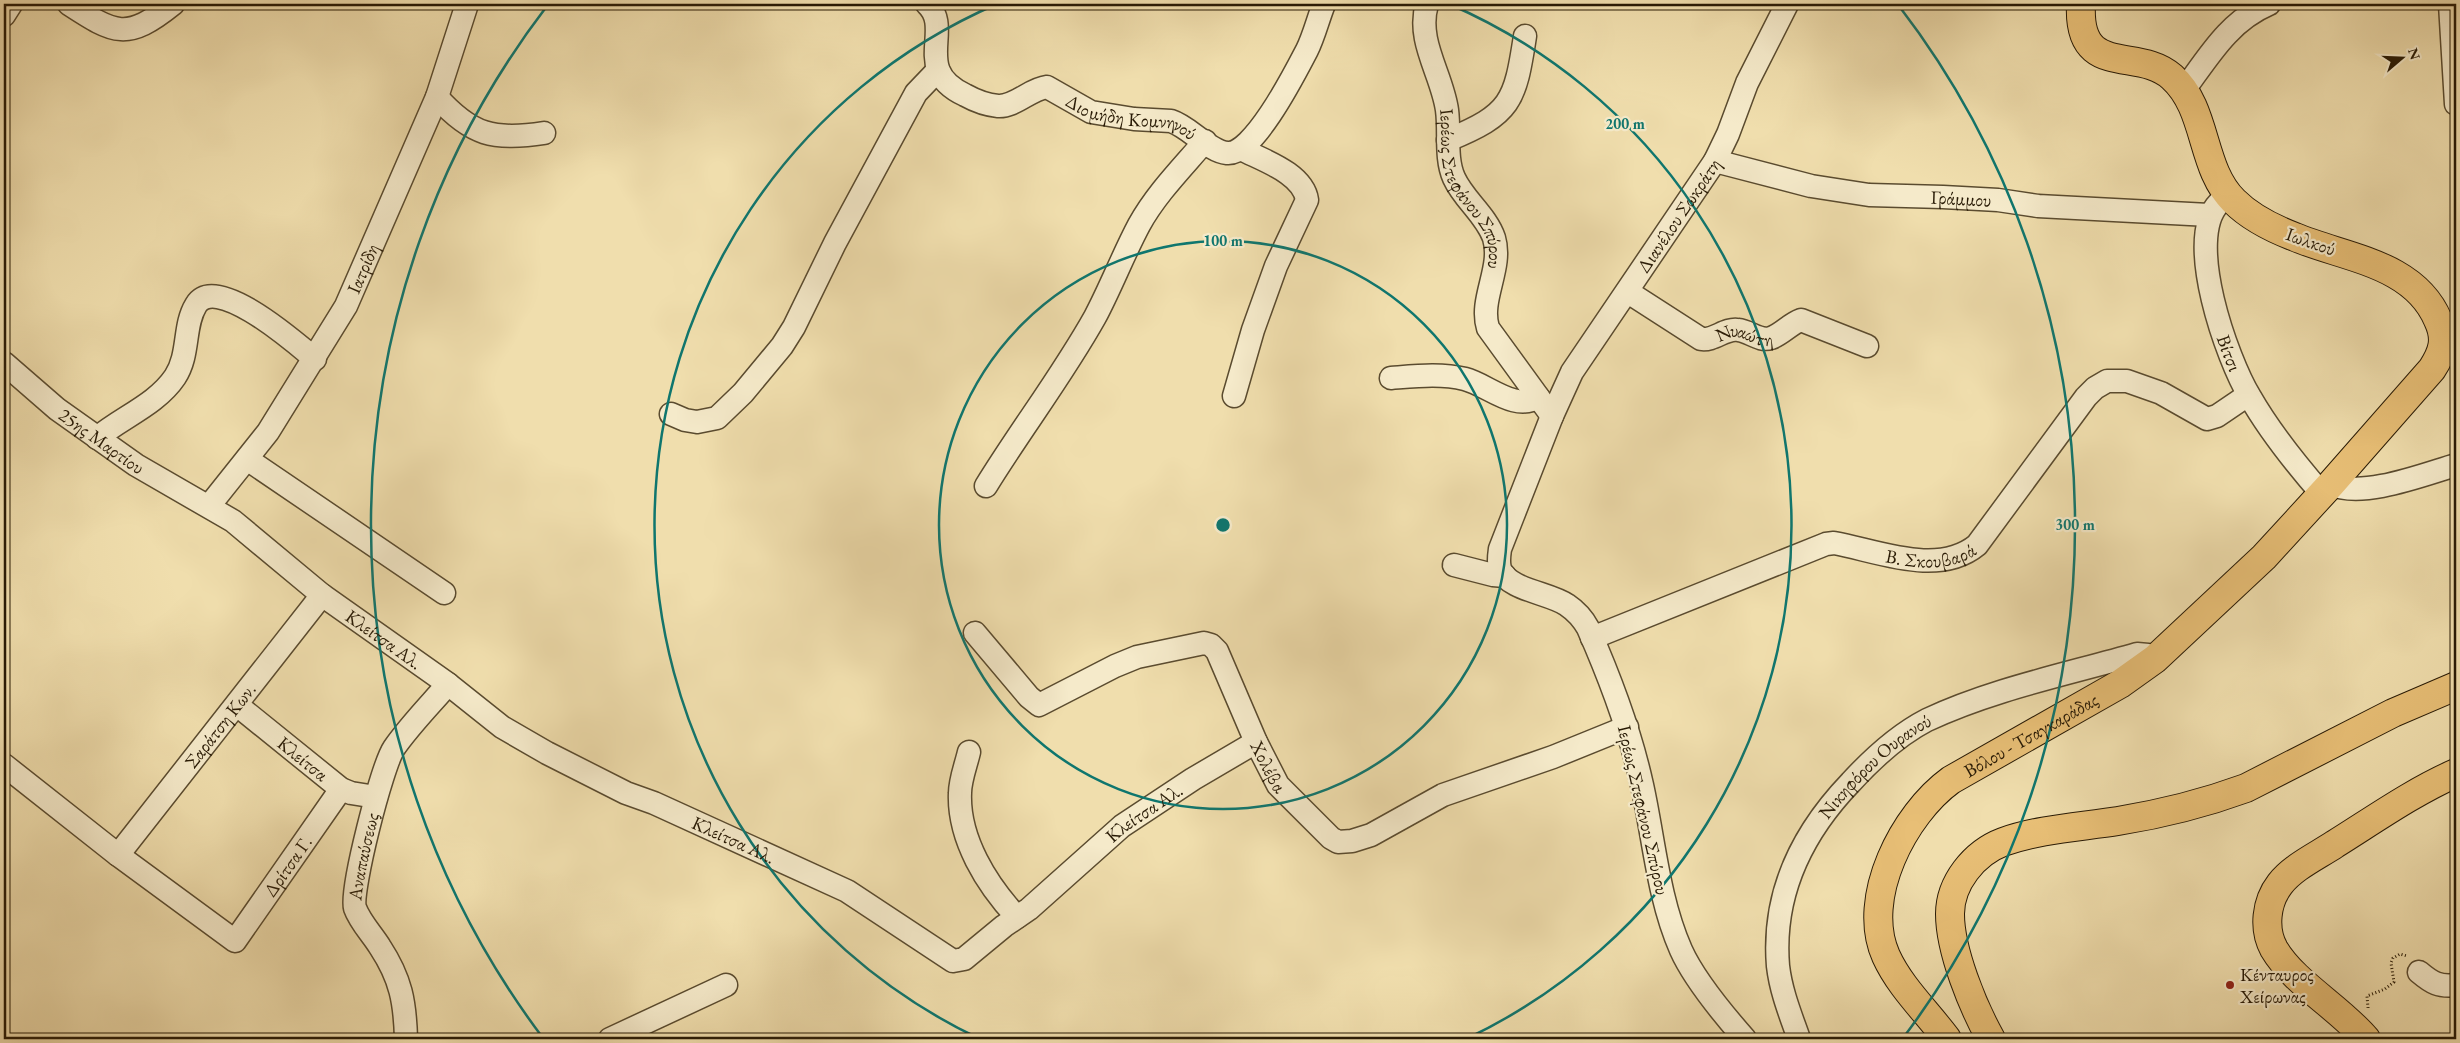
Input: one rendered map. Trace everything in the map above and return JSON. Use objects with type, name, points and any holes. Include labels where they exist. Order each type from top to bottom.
[{"type":"main road","name":"Ιωλκού","points":[[2081,4],[2084,32],[2089,43],[2098,51],[2112,58],[2163,71],[2184,90],[2219,181],[2228,194],[2242,208],[2273,228],[2366,260],[2402,279],[2428,302],[2440,324],[2444,342],[2437,360],[2327,489]]},
{"type":"main road","name":"Βόλου - Τσαγκαράδας","points":[[1947,1039],[1898,976],[1886,957],[1881,936],[1880,912],[1884,882],[1890,862],[1904,832],[1929,797],[1951,780],[2113,688],[2155,658],[2264,557],[2327,489]]},
{"type":"main road","points":[[1991,1039],[1962,968],[1953,938],[1950,915],[1955,889],[1968,867],[1984,851],[2012,839],[2049,831],[2143,817],[2224,796],[2246,788],[2393,712],[2456,686]]},
{"type":"main road","points":[[2360,1033],[2289,969],[2274,949],[2267,925],[2273,896],[2280,884],[2301,866],[2426,786],[2456,773]]},
{"type":"street","points":[[4,15],[11,4]]},
{"type":"street","points":[[69,4],[92,19],[122,31],[137,27],[173,4]]},
{"type":"street","name":"Ιατρίδη","points":[[209,506],[268,432],[315,359],[350,299],[437,97],[467,4]]},
{"type":"street","points":[[672,414],[697,422],[717,418],[743,393],[782,346],[794,327],[835,243],[916,93],[938,70],[935,58],[936,22],[933,10],[927,4]]},
{"type":"street","points":[[1234,396],[1253,330],[1276,266],[1307,200],[1304,188],[1295,179],[1241,149],[1255,137],[1298,65],[1307,49],[1323,4]]},
{"type":"street","name":"Ιερέως Στεφάνου Σπύρου","points":[[1427,4],[1423,24],[1425,38],[1447,110],[1448,140],[1453,177],[1466,198],[1487,224],[1494,239],[1496,258],[1486,315],[1488,328],[1552,416]]},
{"type":"street","name":"Διανέλου Σωκράτη","points":[[1552,416],[1582,356],[1628,292],[1715,161],[1728,134],[1747,82],[1787,4]]},
{"type":"street","points":[[2184,90],[2228,31],[2253,12],[2270,4]]},
{"type":"street","points":[[2450,4],[2456,104]]},
{"type":"street","points":[[1448,140],[1479,128],[1497,115],[1510,98],[1518,80],[1525,36]]},
{"type":"street","name":"Διομήδη Κομνηνού","points":[[938,70],[945,82],[956,92],[996,106],[1005,105],[1032,91],[1047,87],[1091,112],[1134,119],[1171,120],[1180,123],[1205,141],[1227,153],[1241,149]]},
{"type":"street","points":[[437,97],[449,110],[476,130],[505,136],[544,133]]},
{"type":"street","points":[[986,486],[1048,394],[1095,316],[1140,223],[1160,194],[1205,141]]},
{"type":"street","name":"Γράμμου","points":[[1715,161],[1811,186],[1869,195],[1970,198],[2038,206],[2210,215]]},
{"type":"street","points":[[2210,215],[2228,194]]},
{"type":"street","name":"Βίτσι","points":[[2210,215],[2205,243],[2211,291],[2231,356],[2248,395],[2280,444],[2327,489]]},
{"type":"street","name":"Νυαώτη","points":[[1628,292],[1701,339],[1710,338],[1730,330],[1740,330],[1765,339],[1773,338],[1801,320],[1867,346]]},
{"type":"street","points":[[97,438],[147,405],[171,383],[186,355],[196,306],[205,298],[219,297],[252,311],[315,359]]},
{"type":"street","name":"25ης Μαρτίου","points":[[4,363],[38,393],[97,438],[160,481],[209,506]]},
{"type":"street","points":[[1391,378],[1447,376],[1472,381],[1514,401],[1531,402],[1538,398]]},
{"type":"street","name":"Β. Σκουβαρά","points":[[1592,638],[1826,544],[1840,544],[1930,560],[1952,558],[1963,554],[1977,545],[2086,397],[2094,388],[2107,381],[2127,381],[2152,389],[2207,419],[2217,416],[2248,395]]},
{"type":"street","points":[[1505,576],[1500,570],[1498,561],[1500,550],[1552,416]]},
{"type":"street","points":[[247,459],[444,593]]},
{"type":"street","points":[[2327,489],[2366,488],[2456,464]]},
{"type":"street","name":"Κλείτσα Αλ.","points":[[209,506],[239,525],[322,595],[448,684],[502,727],[547,753],[626,793],[654,803],[847,891],[953,961],[964,959],[1016,918],[1069,875],[1122,826],[1194,779],[1256,742]]},
{"type":"street","points":[[1454,565],[1493,576],[1505,576]]},
{"type":"street","name":"Ιερέως Στεφάνου Σπύρου","points":[[1505,576],[1516,584],[1568,605],[1583,620],[1627,727],[1643,786],[1664,898],[1677,940],[1696,975],[1744,1039]]},
{"type":"street","name":"Σαράτση Κων.","points":[[118,855],[322,595]]},
{"type":"street","name":"Χολέβα","points":[[975,633],[1029,697],[1039,705],[1126,661],[1198,644],[1208,644],[1217,651],[1271,773],[1284,792],[1331,838],[1344,843],[1371,835],[1444,795],[1552,757],[1627,727]]},
{"type":"street","name":"Νικηφόρου Ουρανού","points":[[1799,1039],[1782,986],[1778,966],[1781,912],[1788,880],[1798,855],[1813,827],[1842,792],[1890,744],[1926,721],[1957,708],[2137,654],[2155,658]]},
{"type":"street","name":"Αναπαύσεως","points":[[406,1039],[406,1010],[400,986],[387,959],[358,914],[354,902],[376,797],[386,766],[394,748],[448,684]]},
{"type":"street","name":"Κλείτσα","points":[[237,705],[341,789],[351,793],[376,797]]},
{"type":"street","points":[[969,752],[960,793],[962,821],[972,851],[988,881],[1016,918]]},
{"type":"street","points":[[4,765],[118,855]]},
{"type":"street","name":"Δρίτσα Γ.","points":[[118,855],[235,941],[341,789]]},
{"type":"street","points":[[2420,972],[2434,984],[2441,987],[2456,985]]},
{"type":"street","points":[[610,1039],[726,985]]},
{"type":"path","points":[[2360,1033],[2368,1017],[2367,996],[2385,989],[2394,982],[2391,963],[2395,955],[2406,955],[2420,972]]},
{"type":"place","name":"Κένταυρος Χείρωνας","points":[[2230,985]]}]
